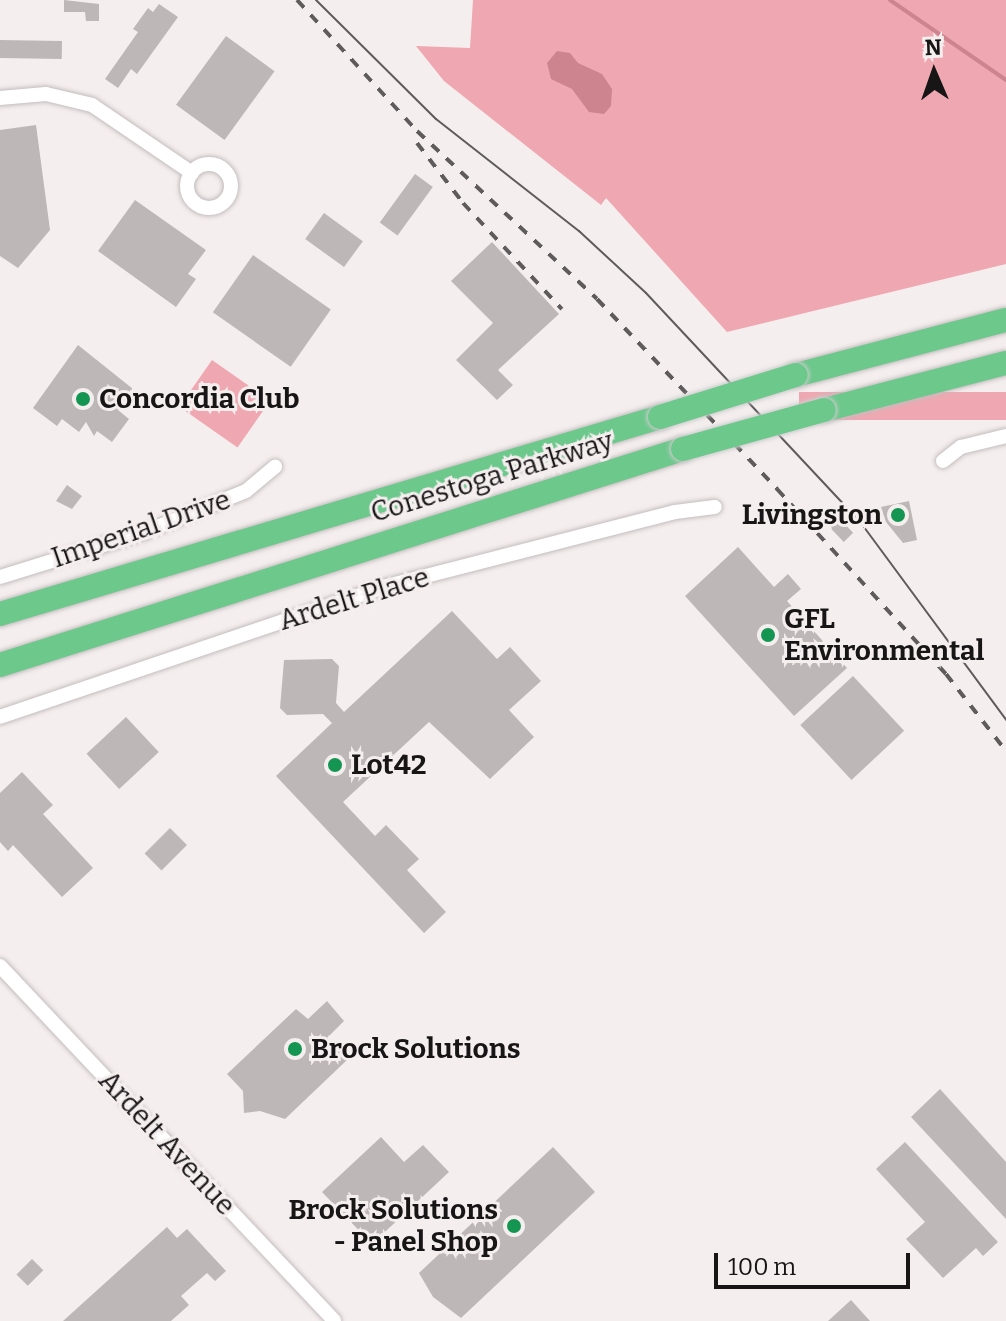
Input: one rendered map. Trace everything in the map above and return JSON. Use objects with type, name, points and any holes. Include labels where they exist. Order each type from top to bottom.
[{"type":"highway","name":"Conestoga Parkway","points":[[0,614],[796,375],[1006,320]]},
{"type":"highway","name":"Conestoga Parkway","points":[[0,665],[683,449],[1006,363]]},
{"type":"highway","points":[[0,680],[45,663],[69,644]]},
{"type":"street","points":[[0,98],[46,94],[92,105],[192,173]]},
{"type":"street","points":[[943,461],[961,447],[1006,436]]},
{"type":"street","name":"Imperial Drive","points":[[0,577],[217,503],[246,491],[275,467]]},
{"type":"street","name":"Ardelt Place","points":[[0,717],[383,587],[675,512],[715,507]]},
{"type":"street","name":"Ardelt Avenue","points":[[0,966],[334,1321]]},
{"type":"shaded area","points":[[473,0],[1006,0],[1006,264],[727,332],[606,198],[601,205],[444,81],[416,46],[470,48]]},
{"type":"shaded area","points":[[557,51],[570,53],[578,63],[602,74],[612,89],[611,106],[604,114],[589,112],[572,89],[551,79],[547,63]]},
{"type":"shaded area","points":[[212,360],[270,401],[237,447],[179,407]]},
{"type":"shaded area","points":[[799,392],[1006,392],[1006,420],[799,420]]},
{"type":"building","points":[[64,0],[99,4],[99,21],[86,21],[85,12],[64,12]]},
{"type":"building","points":[[159,4],[178,17],[137,74],[131,69],[118,88],[105,79],[138,32],[133,29],[148,8],[153,12]]},
{"type":"building","points":[[226,36],[275,71],[225,140],[176,105]]},
{"type":"building","points":[[0,40],[62,41],[62,59],[0,58]]},
{"type":"building","points":[[36,125],[50,230],[18,268],[0,256],[0,130]]},
{"type":"building","points":[[415,174],[433,187],[398,235],[380,223]]},
{"type":"building","points":[[135,200],[206,250],[188,274],[196,279],[176,307],[98,251]]},
{"type":"building","points":[[324,213],[363,241],[344,267],[305,239]]},
{"type":"building","points":[[492,242],[559,314],[498,370],[513,385],[497,400],[456,360],[493,323],[451,281]]},
{"type":"building","points":[[253,255],[331,309],[291,367],[213,312]]},
{"type":"building","name":"Concordia Club","points":[[78,345],[133,389],[118,410],[129,419],[112,442],[97,431],[94,436],[86,422],[79,432],[62,419],[57,426],[33,408]]},
{"type":"building","points":[[67,485],[82,496],[72,509],[56,501]]},
{"type":"building","name":"Livingston","points":[[909,501],[917,540],[903,543],[886,522],[881,507]]},
{"type":"building","points":[[833,512],[853,533],[844,542],[824,521]]},
{"type":"building","name":"GFL Environmental","points":[[738,547],[774,587],[788,574],[801,589],[787,601],[847,668],[794,716],[685,596]]},
{"type":"building","name":"Lot42","points":[[452,611],[497,659],[510,647],[541,681],[509,710],[534,737],[490,779],[429,722],[343,802],[375,836],[386,825],[419,859],[407,870],[446,912],[424,933],[276,776],[332,723],[323,714],[287,715],[280,708],[284,660],[332,659],[339,666],[336,703],[344,712]]},
{"type":"building","points":[[853,676],[904,731],[851,780],[800,725]]},
{"type":"building","points":[[126,717],[159,752],[119,789],[87,754]]},
{"type":"building","points":[[22,772],[53,805],[43,814],[93,868],[62,897],[13,845],[8,851],[0,842],[0,793]]},
{"type":"building","points":[[170,828],[187,845],[162,870],[145,853]]},
{"type":"building","name":"Brock Solutions","points":[[327,1001],[344,1021],[327,1038],[347,1060],[285,1119],[260,1111],[244,1113],[243,1091],[227,1074],[296,1009],[308,1019]]},
{"type":"building","points":[[940,1089],[1006,1162],[1006,1219],[911,1117]]},
{"type":"building","name":"Brock Solutions","points":[[381,1137],[404,1162],[423,1145],[449,1172],[372,1244],[322,1192]]},
{"type":"building","points":[[905,1142],[998,1242],[983,1256],[976,1248],[943,1278],[906,1239],[925,1222],[876,1169]]},
{"type":"building","name":"Brock Solutions - Panel Shop","points":[[553,1147],[595,1192],[461,1318],[433,1297],[419,1273]]},
{"type":"building","points":[[167,1227],[177,1238],[187,1229],[226,1271],[215,1281],[207,1273],[181,1296],[189,1305],[171,1321],[63,1321]]},
{"type":"building","points":[[32,1259],[43,1270],[28,1286],[16,1275]]},
{"type":"building","points":[[851,1300],[870,1321],[828,1321]]},
{"type":"waterway","points":[[890,0],[1006,80]]},
{"type":"tram line","points":[[316,0],[436,119],[579,231],[646,293],[861,523],[1006,720]]},
{"type":"railway","points":[[297,0],[417,131],[597,299],[777,489],[946,674],[1006,751]]},
{"type":"railway","points":[[417,143],[463,203],[562,309]]},
{"type":"place","name":"Concordia Club","points":[[83,399]]},
{"type":"place","name":"Livingston","points":[[898,515]]},
{"type":"place","name":"GFL Environmental","points":[[768,635]]},
{"type":"place","name":"Lot42","points":[[335,765]]},
{"type":"place","name":"Brock Solutions","points":[[295,1049]]},
{"type":"place","name":"Brock Solutions - Panel Shop","points":[[514,1226]]}]
